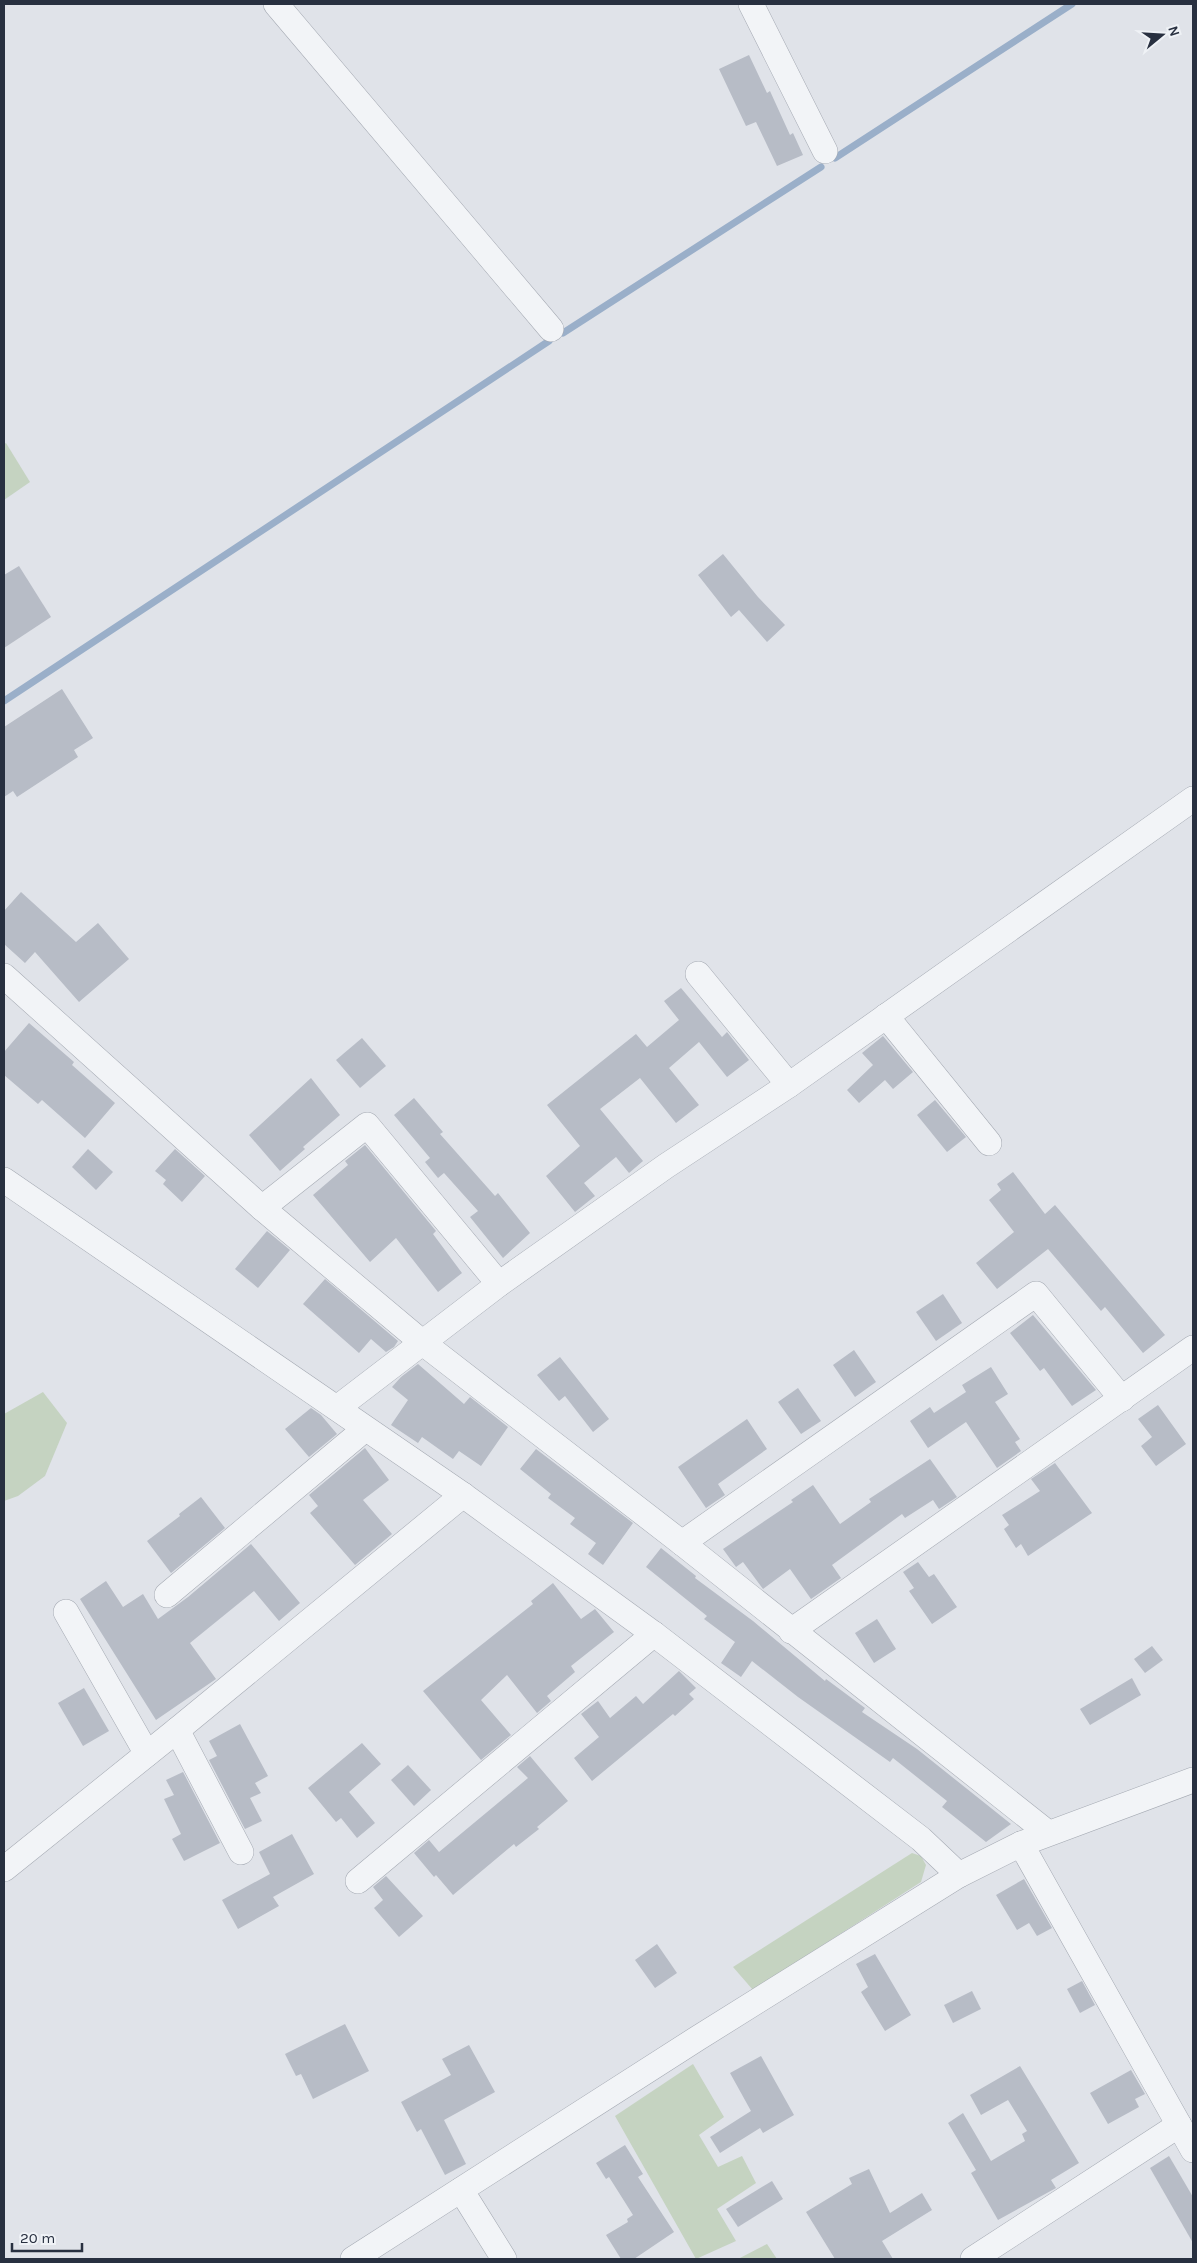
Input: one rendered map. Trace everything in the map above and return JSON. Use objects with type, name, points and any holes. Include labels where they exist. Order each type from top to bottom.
[{"type":"street","points":[[276,4],[550,329]]},
{"type":"street","points":[[751,4],[825,151]]},
{"type":"street","points":[[337,1408],[499,1284],[666,1166],[789,1085],[1193,799]]},
{"type":"street","points":[[698,974],[789,1085]]},
{"type":"street","points":[[4,976],[262,1208],[423,1343],[682,1543],[1048,1834]]},
{"type":"street","points":[[886,1016],[989,1143]]},
{"type":"street","points":[[262,1208],[367,1125],[499,1284]]},
{"type":"street","points":[[4,1180],[463,1495],[654,1634],[921,1839],[959,1875]]},
{"type":"street","points":[[682,1543],[1036,1294],[1122,1399]]},
{"type":"street","points":[[791,1631],[1193,1348]]},
{"type":"street","points":[[167,1594],[365,1429]]},
{"type":"street","points":[[4,1869],[177,1730],[463,1495]]},
{"type":"street","points":[[66,1612],[147,1754]]},
{"type":"street","points":[[358,1881],[654,1634]]},
{"type":"street","points":[[177,1730],[241,1852]]},
{"type":"street","points":[[353,2259],[959,1875],[1021,1844],[1193,1780]]},
{"type":"street","points":[[1021,1844],[1193,2150]]},
{"type":"street","points":[[972,2259],[1179,2126]]},
{"type":"street","points":[[461,2190],[504,2259]]},
{"type":"green space","points":[[6,443],[30,482],[4,500],[4,444]]},
{"type":"green space","points":[[43,1392],[67,1423],[45,1476],[18,1496],[4,1501],[4,1414]]},
{"type":"green space","points":[[912,1853],[921,1856],[926,1865],[921,1882],[753,1990],[733,1967]]},
{"type":"green space","points":[[693,2064],[724,2117],[699,2135],[718,2167],[742,2156],[756,2183],[717,2209],[736,2241],[696,2259],[615,2116]]},
{"type":"green space","points":[[767,2244],[777,2259],[738,2259]]},
{"type":"building","points":[[749,55],[767,93],[770,91],[790,135],[793,133],[803,155],[777,166],[756,122],[746,126],[719,69]]},
{"type":"building","points":[[723,554],[758,597],[785,625],[767,642],[739,610],[731,617],[698,575]]},
{"type":"building","points":[[19,566],[51,617],[4,648],[4,575]]},
{"type":"building","points":[[62,689],[93,738],[74,750],[78,757],[17,797],[13,791],[4,797],[4,727]]},
{"type":"building","points":[[21,892],[76,942],[98,923],[129,959],[79,1002],[35,952],[25,963],[4,944],[4,911]]},
{"type":"building","points":[[681,988],[722,1037],[727,1032],[749,1060],[727,1077],[699,1042],[669,1068],[699,1105],[676,1123],[640,1078],[600,1109],[643,1161],[629,1173],[616,1157],[584,1183],[595,1196],[575,1212],[546,1176],[580,1146],[547,1105],[636,1034],[647,1047],[679,1020],[664,1001]]},
{"type":"building","points":[[29,1023],[74,1062],[72,1065],[115,1103],[85,1138],[42,1100],[38,1104],[4,1075],[4,1052]]},
{"type":"building","points":[[883,1036],[913,1072],[893,1089],[885,1080],[859,1103],[847,1090],[873,1065],[862,1053]]},
{"type":"building","points":[[362,1038],[386,1066],[360,1088],[336,1060]]},
{"type":"building","points":[[311,1078],[340,1115],[303,1147],[305,1149],[280,1171],[249,1135]]},
{"type":"building","points":[[414,1098],[443,1132],[440,1134],[495,1196],[498,1193],[530,1233],[503,1258],[470,1217],[478,1211],[444,1173],[438,1178],[425,1162],[430,1158],[394,1115]]},
{"type":"building","points":[[935,1100],[966,1137],[947,1152],[917,1115]]},
{"type":"building","points":[[365,1145],[436,1231],[433,1234],[462,1273],[438,1292],[396,1238],[370,1262],[313,1195],[348,1165],[345,1161]]},
{"type":"building","points":[[88,1149],[113,1172],[96,1190],[72,1167]]},
{"type":"building","points":[[175,1149],[205,1176],[182,1202],[163,1184],[166,1180],[155,1171]]},
{"type":"building","points":[[1013,1172],[1045,1214],[1055,1205],[1165,1335],[1143,1353],[1105,1307],[1101,1311],[1048,1249],[997,1289],[976,1263],[1014,1232],[989,1200],[1001,1190],[997,1184]]},
{"type":"building","points":[[267,1231],[290,1250],[258,1288],[235,1269]]},
{"type":"building","points":[[325,1279],[398,1341],[394,1347],[386,1352],[371,1339],[359,1353],[303,1304]]},
{"type":"building","points":[[943,1294],[962,1323],[936,1341],[916,1312]]},
{"type":"building","points":[[1033,1315],[1096,1390],[1072,1406],[1044,1368],[1040,1371],[1010,1333]]},
{"type":"building","points":[[854,1350],[876,1382],[855,1397],[833,1365]]},
{"type":"building","points":[[560,1357],[609,1419],[593,1432],[565,1396],[559,1401],[537,1375]]},
{"type":"building","points":[[418,1364],[464,1404],[470,1397],[508,1427],[481,1466],[459,1451],[453,1459],[422,1437],[418,1443],[391,1425],[408,1400],[392,1387],[401,1377]]},
{"type":"building","points":[[991,1367],[1008,1394],[995,1402],[1020,1439],[1015,1442],[1021,1451],[997,1468],[966,1422],[928,1448],[910,1421],[930,1407],[934,1413],[966,1392],[962,1385]]},
{"type":"building","points":[[798,1388],[821,1421],[801,1434],[778,1402]]},
{"type":"building","points":[[1158,1405],[1186,1444],[1156,1466],[1141,1446],[1152,1437],[1138,1419]]},
{"type":"building","points":[[311,1408],[321,1415],[337,1434],[309,1457],[285,1429]]},
{"type":"building","points":[[747,1419],[767,1449],[718,1484],[725,1495],[706,1508],[678,1467]]},
{"type":"building","points":[[365,1448],[389,1480],[363,1500],[392,1534],[355,1565],[310,1513],[318,1506],[309,1495]]},
{"type":"building","points":[[536,1449],[633,1523],[603,1565],[588,1554],[596,1543],[570,1524],[575,1518],[548,1498],[551,1494],[520,1469]]},
{"type":"building","points":[[930,1459],[957,1497],[939,1509],[933,1500],[905,1518],[902,1514],[832,1565],[841,1578],[811,1599],[790,1569],[763,1589],[743,1562],[736,1567],[723,1549],[793,1502],[791,1500],[813,1485],[840,1524],[871,1502],[869,1499]]},
{"type":"building","points":[[1055,1463],[1092,1513],[1028,1556],[1021,1544],[1016,1548],[1004,1529],[1009,1525],[1002,1515],[1040,1491],[1031,1479]]},
{"type":"building","points":[[201,1497],[225,1528],[171,1573],[147,1541]]},
{"type":"building","points":[[251,1544],[300,1603],[279,1621],[254,1591],[190,1643],[216,1679],[156,1720],[80,1599],[106,1581],[123,1607],[143,1594],[158,1619],[188,1597]]},
{"type":"building","points":[[661,1548],[696,1576],[695,1578],[753,1621],[825,1681],[826,1679],[865,1708],[862,1712],[917,1749],[1011,1824],[986,1842],[942,1807],[947,1801],[893,1758],[890,1762],[798,1697],[752,1661],[741,1677],[721,1663],[735,1642],[704,1619],[707,1616],[646,1567]]},
{"type":"building","points":[[918,1562],[929,1577],[934,1574],[957,1607],[932,1624],[909,1591],[914,1588],[903,1572]]},
{"type":"building","points":[[553,1583],[581,1619],[595,1609],[614,1632],[571,1666],[575,1672],[547,1696],[551,1701],[537,1713],[507,1675],[481,1700],[511,1735],[481,1760],[423,1691],[533,1604],[531,1601]]},
{"type":"building","points":[[877,1619],[896,1649],[874,1663],[855,1633]]},
{"type":"building","points":[[1152,1646],[1163,1660],[1145,1673],[1134,1659]]},
{"type":"building","points":[[679,1671],[696,1688],[689,1694],[694,1699],[592,1781],[574,1758],[599,1737],[581,1714],[598,1701],[610,1718],[636,1696],[643,1704]]},
{"type":"building","points":[[1132,1678],[1141,1695],[1090,1725],[1080,1709]]},
{"type":"building","points":[[84,1688],[109,1731],[83,1746],[58,1703]]},
{"type":"building","points":[[240,1724],[268,1776],[255,1783],[261,1793],[250,1798],[262,1821],[245,1829],[209,1760],[217,1756],[209,1741]]},
{"type":"building","points":[[362,1743],[381,1764],[349,1792],[375,1823],[357,1838],[341,1818],[336,1822],[308,1788]]},
{"type":"building","points":[[530,1756],[568,1801],[537,1827],[539,1829],[516,1847],[514,1844],[453,1895],[436,1875],[434,1877],[414,1853],[429,1840],[439,1852],[528,1778],[517,1767]]},
{"type":"building","points":[[408,1765],[431,1790],[414,1806],[391,1780]]},
{"type":"building","points":[[183,1772],[220,1843],[184,1861],[172,1839],[181,1834],[164,1799],[174,1795],[166,1780]]},
{"type":"building","points":[[292,1834],[314,1874],[273,1897],[279,1906],[238,1929],[222,1900],[270,1874],[259,1852]]},
{"type":"building","points":[[386,1876],[423,1916],[399,1937],[374,1908],[383,1900],[373,1887]]},
{"type":"building","points":[[1024,1879],[1052,1928],[1037,1936],[1029,1923],[1017,1930],[996,1895]]},
{"type":"building","points":[[657,1944],[677,1973],[655,1988],[635,1960]]},
{"type":"building","points":[[875,1954],[911,2015],[885,2031],[861,1992],[868,1987],[856,1964]]},
{"type":"building","points":[[1082,1981],[1095,2005],[1080,2013],[1067,1989]]},
{"type":"building","points":[[972,1991],[981,2009],[953,2023],[944,2005]]},
{"type":"building","points":[[345,2024],[369,2071],[313,2099],[301,2074],[296,2076],[285,2054]]},
{"type":"building","points":[[469,2045],[495,2092],[444,2120],[466,2164],[445,2175],[421,2129],[417,2132],[401,2102],[451,2075],[442,2059]]},
{"type":"building","points":[[761,2056],[794,2115],[763,2133],[760,2128],[720,2153],[710,2137],[751,2111],[730,2073]]},
{"type":"building","points":[[1020,2066],[1079,2163],[1051,2180],[1056,2188],[998,2220],[971,2173],[976,2170],[948,2123],[963,2113],[991,2161],[1025,2141],[1022,2134],[1027,2131],[1008,2100],[981,2115],[970,2095]]},
{"type":"building","points":[[1131,2070],[1145,2094],[1135,2099],[1139,2107],[1108,2124],[1090,2093]]},
{"type":"building","points":[[625,2145],[643,2174],[638,2177],[674,2232],[634,2259],[621,2259],[606,2235],[628,2222],[627,2219],[633,2215],[609,2177],[606,2179],[596,2163]]},
{"type":"building","points":[[1169,2156],[1193,2197],[1193,2243],[1150,2168]]},
{"type":"building","points":[[869,2169],[890,2213],[922,2193],[932,2210],[882,2241],[893,2259],[835,2259],[806,2212],[852,2184],[849,2178]]},
{"type":"building","points":[[772,2181],[783,2199],[738,2227],[726,2209]]},
{"type":"waterway","points":[[835,158],[1072,4]]},
{"type":"waterway","points":[[563,333],[821,167]]},
{"type":"waterway","points":[[4,701],[549,341]]}]
